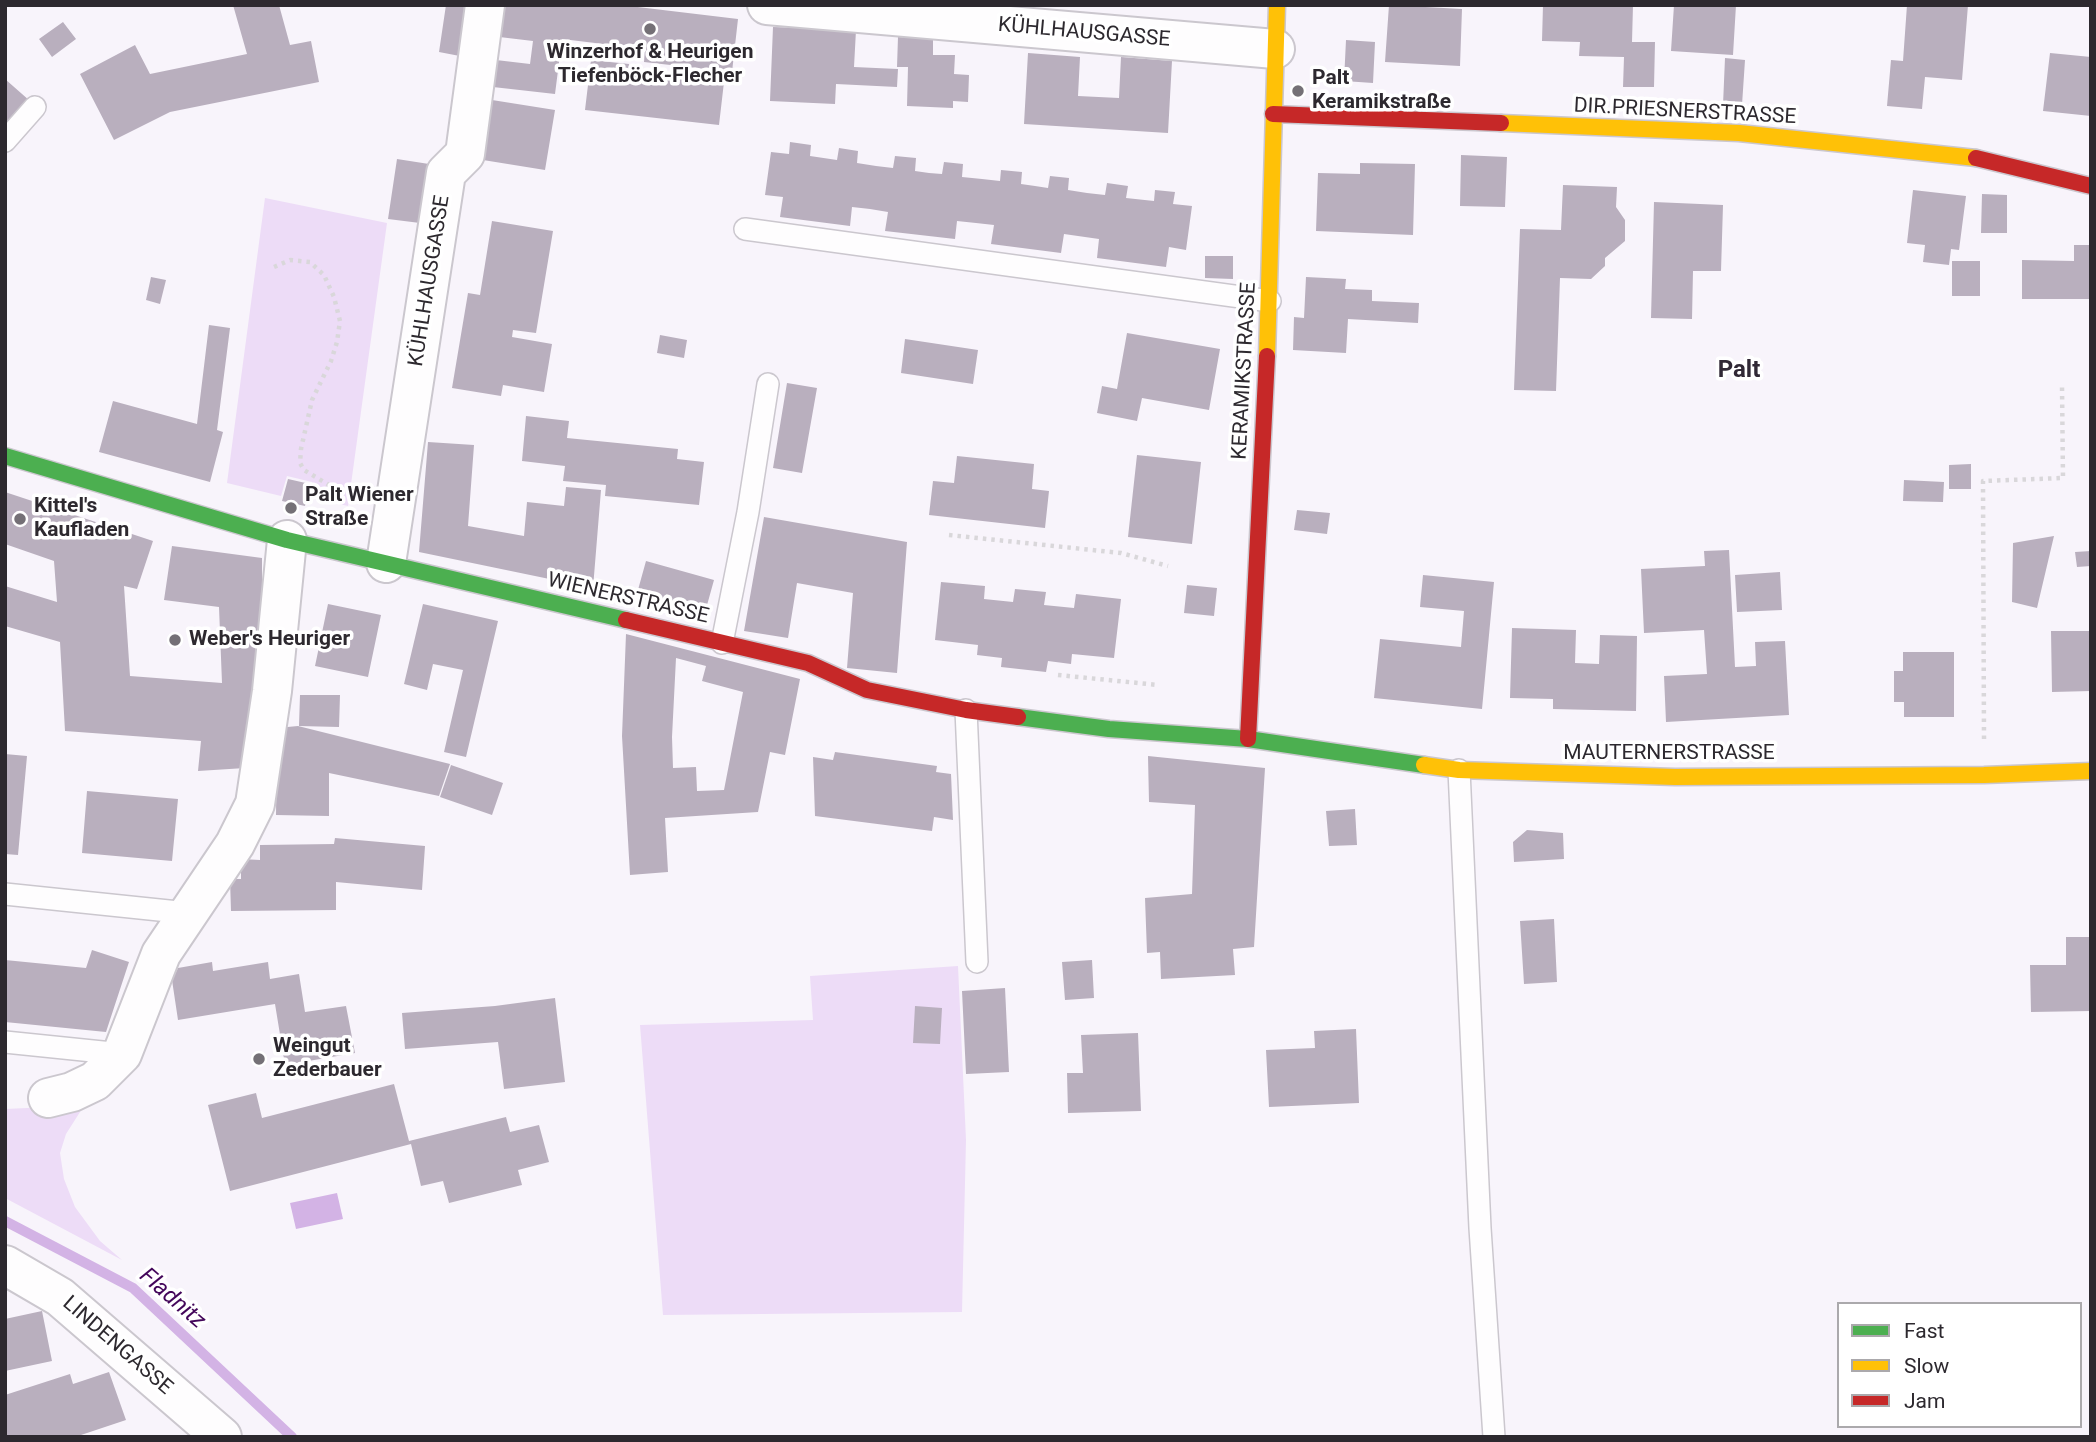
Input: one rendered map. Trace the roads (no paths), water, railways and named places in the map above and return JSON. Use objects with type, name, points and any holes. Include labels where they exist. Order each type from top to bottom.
[{"type":"street","name":"KÜHLHAUSGASSE","points":[[386,563],[446,173],[465,154],[485,5]]},
{"type":"street","name":"KÜHLHAUSGASSE","points":[[767,5],[1275,48]]},
{"type":"street","name":"KERAMIKSTRASSE","points":[[1248,739],[1270,301],[1277,5]]},
{"type":"street","name":"DIR.PRIESNERSTRASSE","points":[[1273,114],[1740,133],[1980,159],[2091,186]]},
{"type":"street","name":"WIENERSTRASSE","points":[[5,456],[287,540],[808,663],[867,690],[966,710],[1109,729],[1248,739]]},
{"type":"street","points":[[48,1098],[72,1092],[95,1081],[122,1054],[162,954],[236,844],[255,804],[272,691],[287,540]]},
{"type":"street","name":"MAUTERNERSTRASSE","points":[[1248,739],[1460,770],[1675,777],[1984,775],[2091,771]]},
{"type":"street","name":"LINDENGASSE","points":[[5,1265],[60,1297],[222,1437]]},
{"type":"lane","points":[[5,141],[35,107]]},
{"type":"lane","points":[[745,229],[1270,301]]},
{"type":"lane","points":[[722,643],[748,512],[768,384]]},
{"type":"lane","points":[[966,710],[976,962]]},
{"type":"lane","points":[[1460,770],[1480,1228],[1494,1437]]},
{"type":"lane","points":[[5,894],[188,913]]},
{"type":"lane","points":[[5,1042],[122,1054]]},
{"type":"waterway","name":"Fladnitz","points":[[5,1221],[133,1288],[292,1437]]},
{"type":"place","name":"Winzerhof & Heurigen Tiefenböck-Flecher","points":[[650,29]]},
{"type":"place","name":"Palt Keramikstraße","points":[[1298,91]]},
{"type":"place","name":"Palt Wiener Straße","points":[[291,508]]},
{"type":"place","name":"Kittel's Kaufladen","points":[[20,519]]},
{"type":"place","name":"Weber's Heuriger","points":[[175,640]]},
{"type":"place","name":"Weingut Zederbauer","points":[[259,1059]]},
{"type":"district","name":"Palt","points":[[1739,371]]}]
